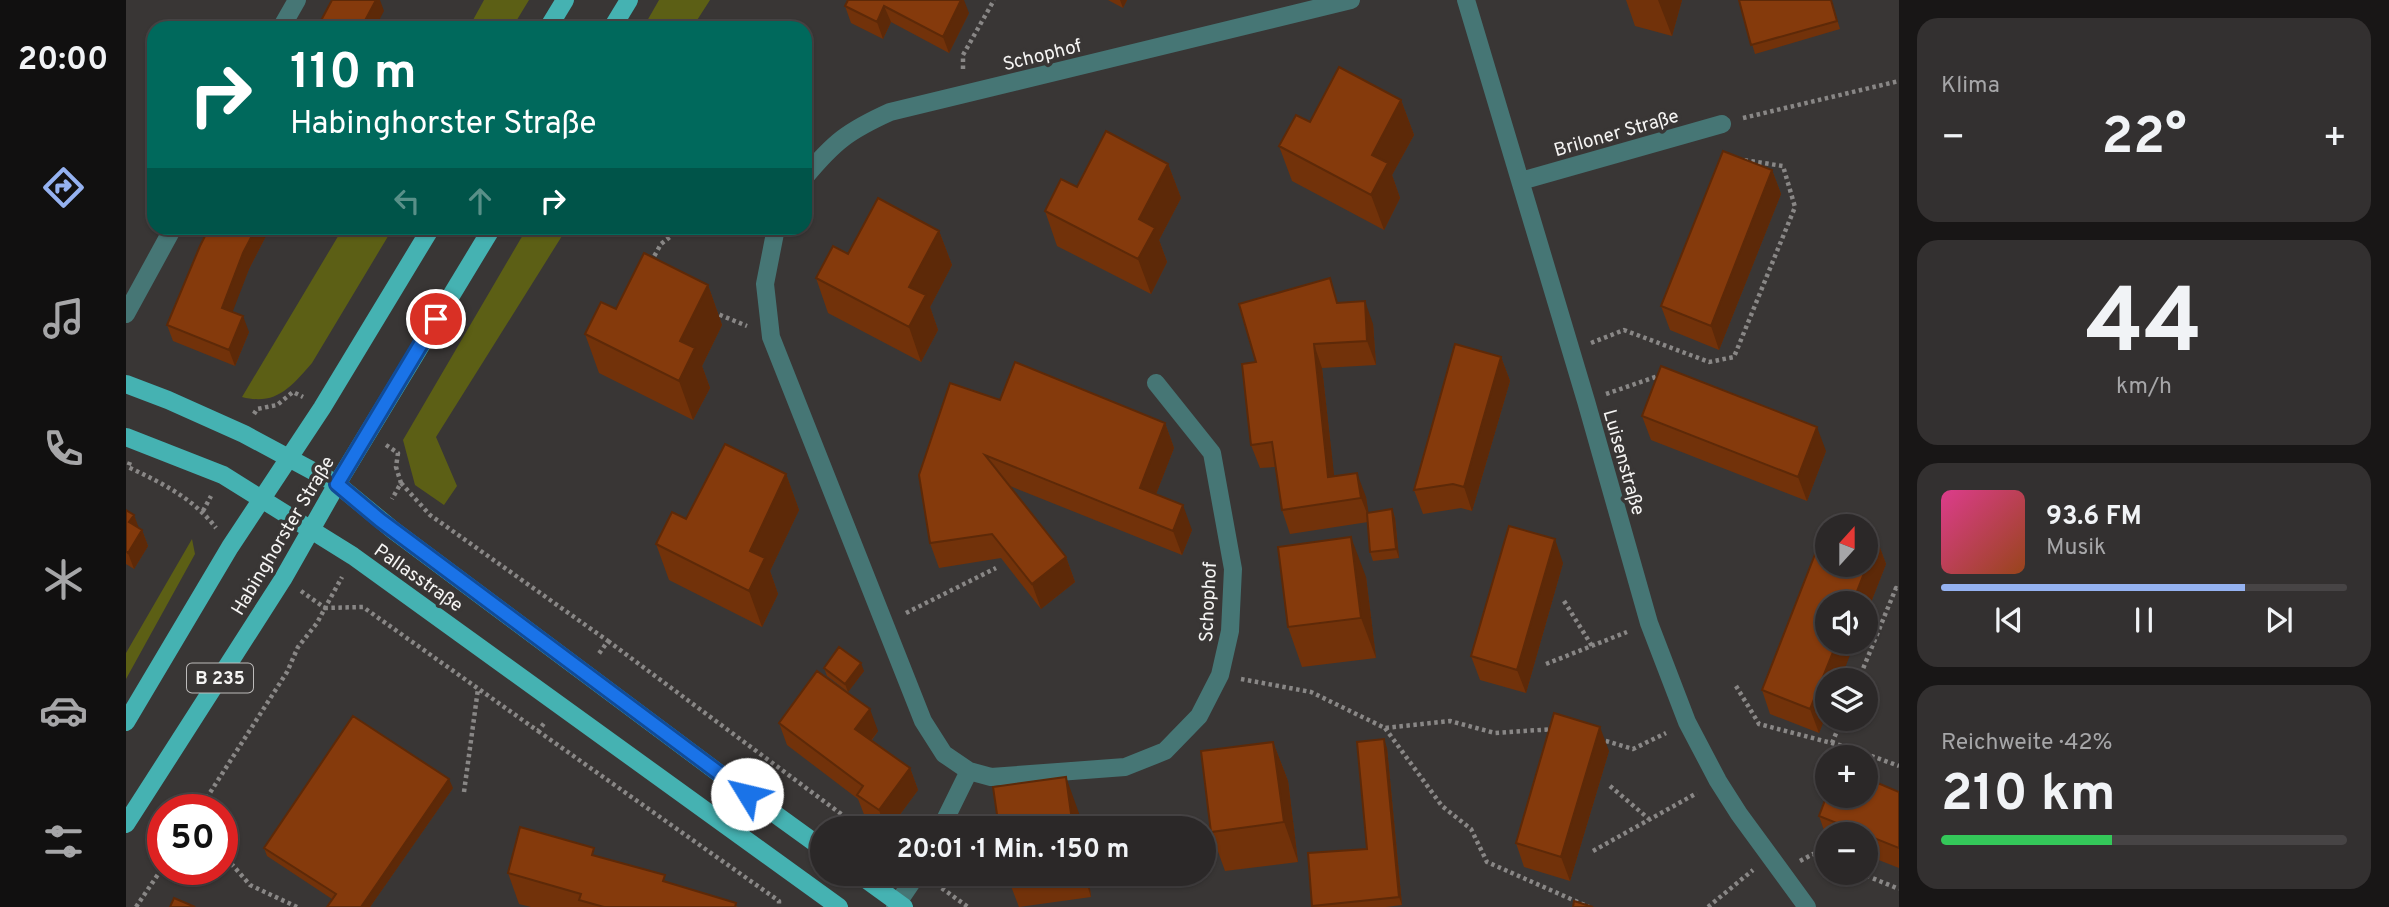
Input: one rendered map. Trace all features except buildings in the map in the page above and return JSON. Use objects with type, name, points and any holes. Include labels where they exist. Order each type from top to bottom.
[{"type":"main road","points":[[552,21],[565,0]]},
{"type":"main road","points":[[616,21],[629,0]]},
{"type":"main road","name":"Habinghorster Straße","points":[[126,722],[261,498],[322,408],[427,235]]},
{"type":"main road","name":"Habinghorster Straße","points":[[126,824],[274,593],[488,235]]},
{"type":"main road","name":"Pallasstraße","points":[[126,384],[194,411],[290,457],[337,484],[414,546],[810,839]]},
{"type":"main road","name":"Pallasstraße","points":[[126,437],[209,468],[312,530],[460,632],[839,907]]},
{"type":"main road","points":[[874,886],[899,906]]},
{"type":"street","points":[[285,21],[297,0]]},
{"type":"street","name":"Schophof","points":[[812,169],[829,148],[858,127],[890,113],[1351,0]]},
{"type":"street","name":"Luisenstraße","points":[[1466,0],[1586,401],[1649,623],[1687,722],[1718,781],[1807,907]]},
{"type":"street","name":"Briloner Straße","points":[[1521,181],[1721,124]]},
{"type":"street","points":[[126,314],[169,235]]},
{"type":"street","name":"Schophof","points":[[775,235],[765,284],[771,337],[923,721],[944,754],[969,771],[991,777],[1125,767],[1165,751],[1199,716],[1220,675],[1230,631],[1233,569],[1212,453],[1156,383]]},
{"type":"street","points":[[947,816],[969,771]]},
{"type":"street","points":[[899,906],[916,886]]},
{"type":"path","points":[[963,95],[963,55],[994,0]]},
{"type":"path","points":[[1721,124],[1899,81]]},
{"type":"path","points":[[1571,351],[1624,330],[1709,362],[1734,357],[1795,207],[1783,166],[1742,160]]},
{"type":"path","points":[[648,268],[661,244],[672,235]]},
{"type":"path","points":[[713,311],[771,337]]},
{"type":"path","points":[[1586,401],[1667,373]]},
{"type":"path","points":[[128,467],[171,488],[203,511]]},
{"type":"path","points":[[885,623],[996,568]]},
{"type":"path","points":[[1863,668],[1896,589],[1899,590]]},
{"type":"path","points":[[1564,601],[1592,646]]},
{"type":"path","points":[[209,794],[287,672],[298,647],[325,608]]},
{"type":"path","points":[[1546,664],[1649,623]]},
{"type":"path","points":[[608,641],[844,816]]},
{"type":"path","points":[[1220,675],[1311,692],[1385,728],[1442,806],[1471,830],[1487,862],[1589,907]]},
{"type":"path","points":[[1736,686],[1759,724],[1832,743],[1899,766]]},
{"type":"path","points":[[464,792],[478,690]]},
{"type":"path","points":[[1385,728],[1450,722],[1495,733],[1567,729]]},
{"type":"path","points":[[1593,737],[1633,749],[1687,722]]},
{"type":"path","points":[[1832,743],[1837,731]]},
{"type":"path","points":[[538,732],[779,901],[779,907]]},
{"type":"path","points":[[1593,851],[1718,781]]},
{"type":"path","points":[[1610,786],[1649,820]]},
{"type":"path","points":[[1708,907],[1770,857]]},
{"type":"path","points":[[238,871],[250,885],[297,907]]},
{"type":"path","points":[[1878,880],[1899,889]]},
{"type":"path","points":[[136,907],[151,885]]},
{"type":"path","points":[[937,886],[968,907]]},
{"type":"shaded area","points":[[484,0],[529,0],[516,21],[473,20]]},
{"type":"shaded area","points":[[659,0],[710,0],[696,21],[647,21]]},
{"type":"shaded area","points":[[339,235],[389,235],[304,372],[290,387],[274,397],[242,397]]},
{"type":"shaded area","points":[[523,235],[563,235],[436,437],[457,486],[444,505],[415,485],[403,440]]},
{"type":"shaded area","points":[[192,539],[195,554],[126,679],[126,653]]},
{"type":"route","points":[[436,319],[337,484],[380,520],[747,794]]}]
